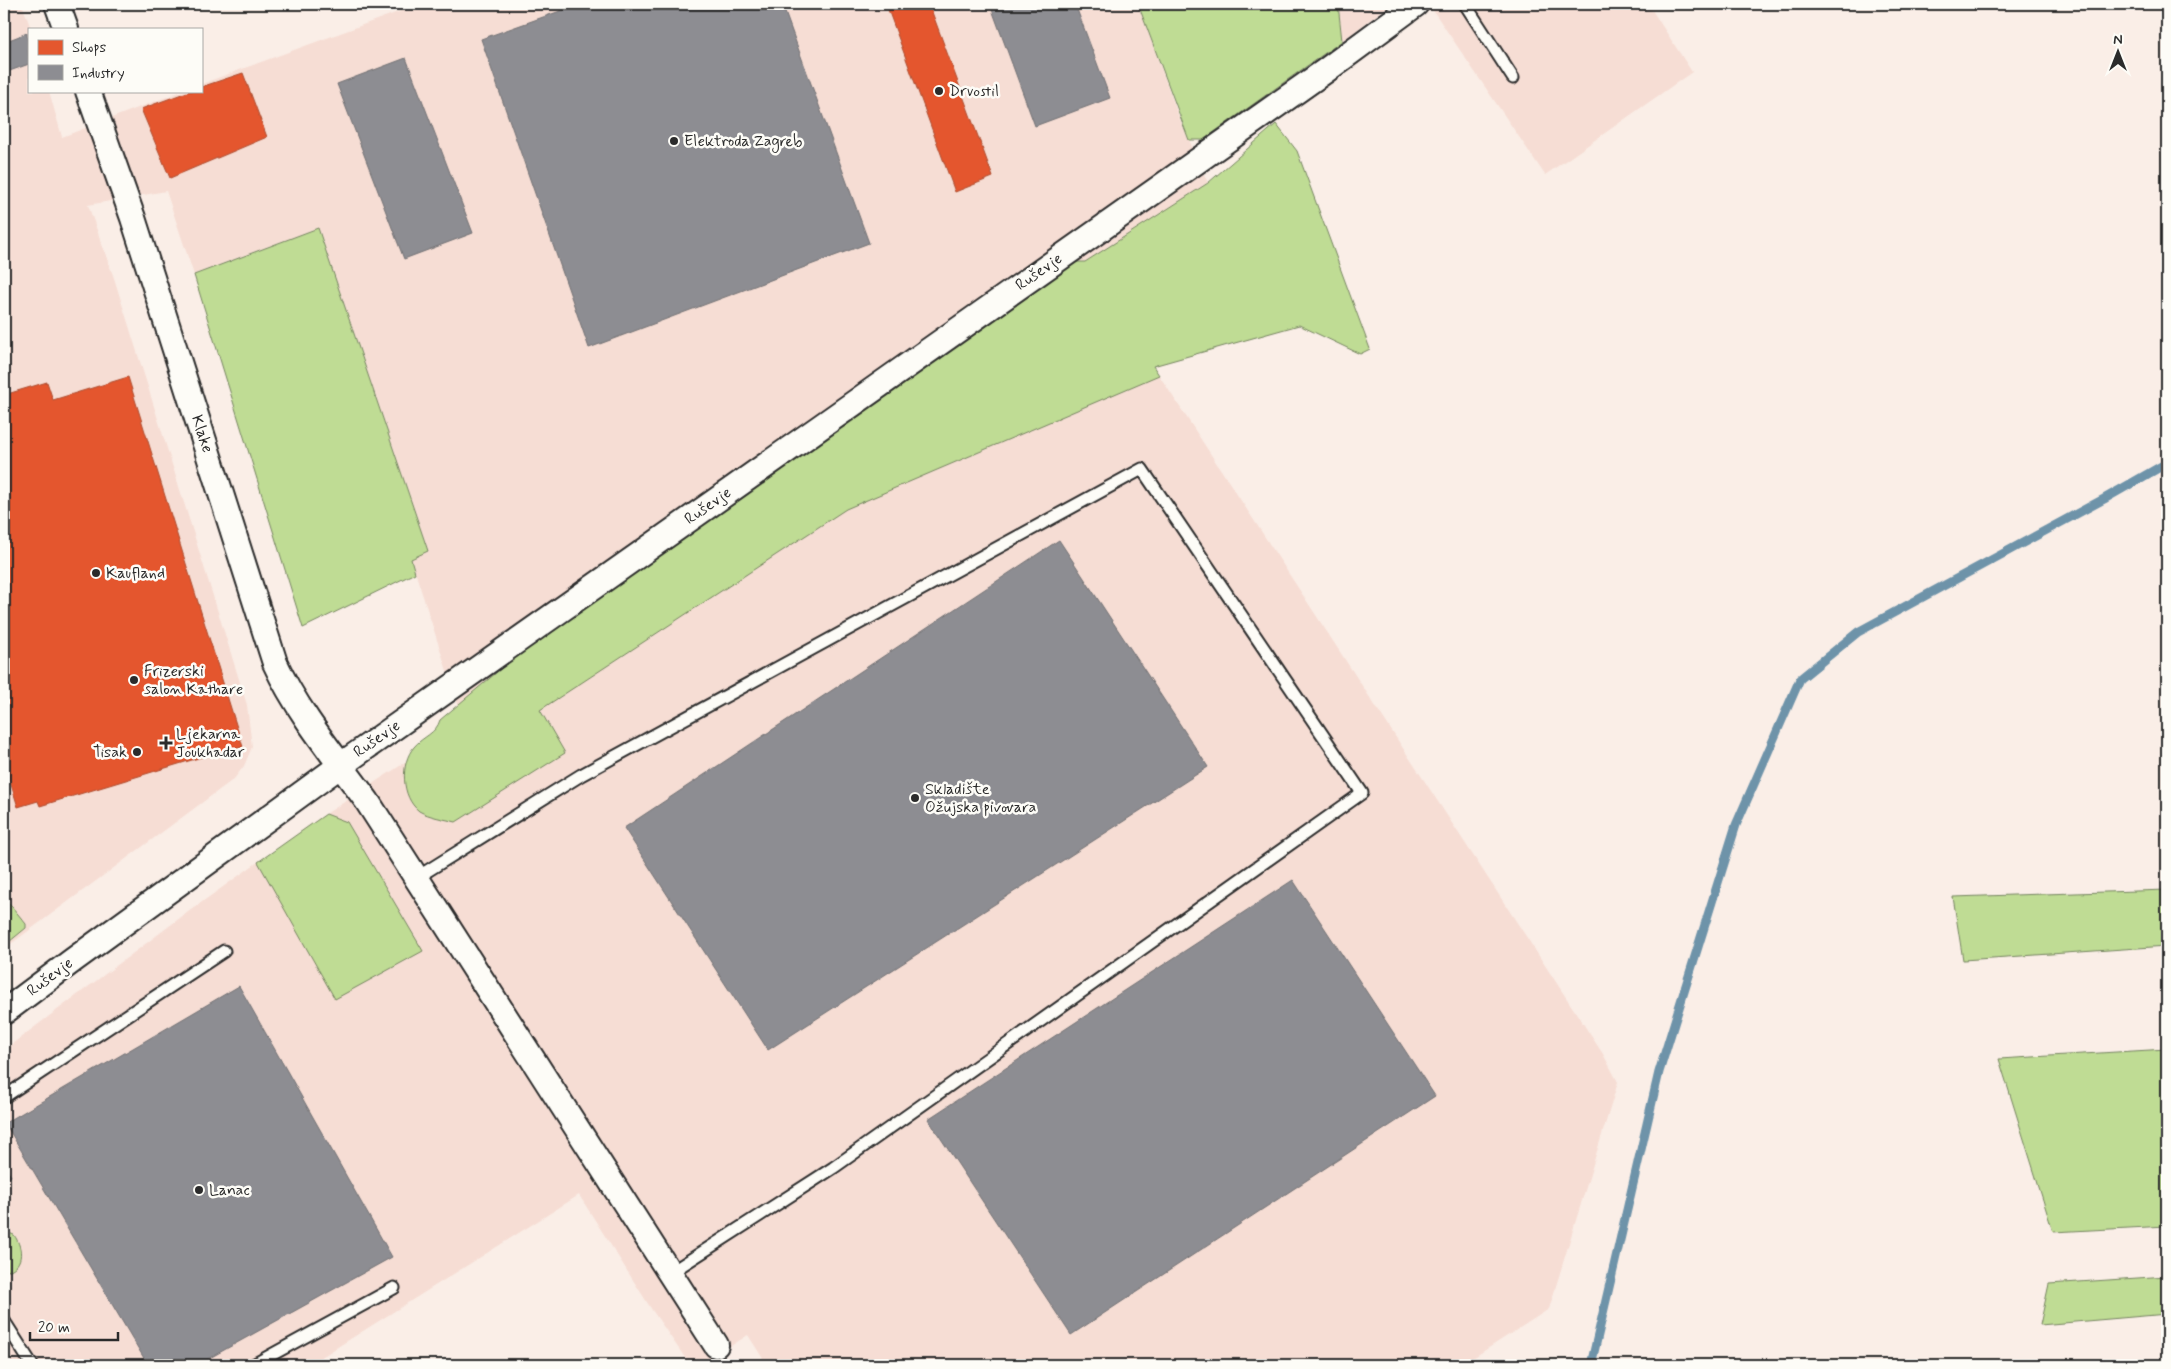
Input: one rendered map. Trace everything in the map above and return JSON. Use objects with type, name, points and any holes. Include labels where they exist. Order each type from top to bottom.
[{"type":"street","points":[[57,4],[66,28]]},
{"type":"street","name":"Ruševje","points":[[4,1012],[72,960],[341,764],[1325,71],[1416,4]]},
{"type":"street","name":"Klake","points":[[88,92],[133,218],[275,663],[296,702],[341,764],[416,878],[716,1345]]},
{"type":"lane","points":[[1465,4],[1513,78]]},
{"type":"lane","points":[[416,878],[580,775],[1142,469],[1362,793],[833,1168],[670,1273]]},
{"type":"lane","points":[[4,1097],[224,951]]},
{"type":"lane","points":[[253,1365],[394,1288]]},
{"type":"lane","points":[[4,1321],[32,1365]]},
{"type":"path","points":[[2163,1365],[2167,1354]]},
{"type":"shaded area","points":[[4,4],[22,4],[31,28],[28,28],[28,92],[49,92],[62,137],[179,92],[202,92],[202,84],[420,4],[1138,4],[1179,117],[1208,183],[1085,262],[1603,1054],[1618,1082],[1549,1309],[1462,1365],[767,1365],[748,1335],[701,1365],[690,1365],[652,1310],[579,1195],[309,1365],[4,1365],[4,1050],[188,912],[318,819],[406,762],[413,747],[438,728],[440,720],[458,705],[411,559],[428,551],[318,228],[194,275],[166,191],[88,205],[114,278],[247,705],[252,747],[244,766],[234,779],[4,949]]},
{"type":"shaded area","points":[[1338,4],[1391,4],[1342,41]]},
{"type":"shaded area","points":[[1439,4],[1648,4],[1692,72],[1545,175],[1432,9]]},
{"type":"green space","points":[[1138,4],[1338,4],[1342,41],[1203,140],[1189,140]]},
{"type":"green space","points":[[1276,124],[1297,151],[1370,349],[1360,354],[1299,325],[1153,366],[1159,375],[846,509],[540,710],[565,753],[456,822],[423,813],[413,805],[404,780],[406,762],[414,747],[436,729],[440,720],[534,641],[1074,262],[1085,262],[1208,183]]},
{"type":"green space","points":[[318,228],[428,551],[411,559],[415,573],[303,628],[194,275]]},
{"type":"green space","points":[[326,814],[347,822],[423,951],[335,999],[258,862]]},
{"type":"green space","points":[[2167,890],[2167,946],[1963,960],[1953,897]]},
{"type":"green space","points":[[4,897],[26,924],[26,928],[4,946]]},
{"type":"green space","points":[[2167,1049],[2167,1226],[2053,1232],[1999,1059]]},
{"type":"green space","points":[[4,1231],[14,1235],[21,1252],[19,1262],[11,1270],[4,1272]]},
{"type":"green space","points":[[2167,1276],[2167,1314],[2040,1325],[2049,1284]]},
{"type":"building: Shops","name":"Drvostil","points":[[886,4],[929,4],[993,177],[955,192]]},
{"type":"building: Shops","points":[[243,73],[267,137],[170,178],[141,109],[187,92],[202,92],[202,87]]},
{"type":"building: Shops","name":"Kaufland","points":[[128,377],[243,747],[215,753],[40,806],[38,801],[18,807],[4,762],[4,395],[47,382],[53,400]]},
{"type":"building: Industry","name":"Elektroda Zagreb","points":[[580,4],[782,4],[869,243],[589,348],[481,39]]},
{"type":"building: Industry","points":[[990,4],[1075,4],[1110,98],[1035,126]]},
{"type":"building: Industry","points":[[27,33],[28,64],[4,73],[4,42]]},
{"type":"building: Industry","points":[[406,58],[473,233],[404,259],[337,84]]},
{"type":"building: Industry","name":"Skladište Ožujska pivovara","points":[[1059,540],[1208,767],[768,1050],[624,828]]},
{"type":"building: Industry","points":[[1293,880],[1435,1096],[1071,1335],[928,1119]]},
{"type":"building: Industry","name":"Lanac","points":[[239,986],[392,1257],[197,1365],[148,1365],[5,1123]]},
{"type":"building: Industry","points":[[4,1166],[11,1176],[4,1182]]},
{"type":"waterway","points":[[1591,1365],[1659,1072],[1736,825],[1800,679],[1858,632],[2167,463]]},
{"type":"place","name":"Drvostil","points":[[939,91]]},
{"type":"place","name":"Elektroda Zagreb","points":[[674,141]]},
{"type":"place","name":"Kaufland","points":[[96,573]]},
{"type":"place","name":"Frizerski salon Kathare","points":[[134,680]]},
{"type":"place","name":"Ljekarna Joukhadar","points":[[166,743]]},
{"type":"place","name":"Tisak","points":[[137,752]]},
{"type":"place","name":"Skladište Ožujska pivovara","points":[[915,798]]},
{"type":"place","name":"Lanac","points":[[199,1190]]}]
